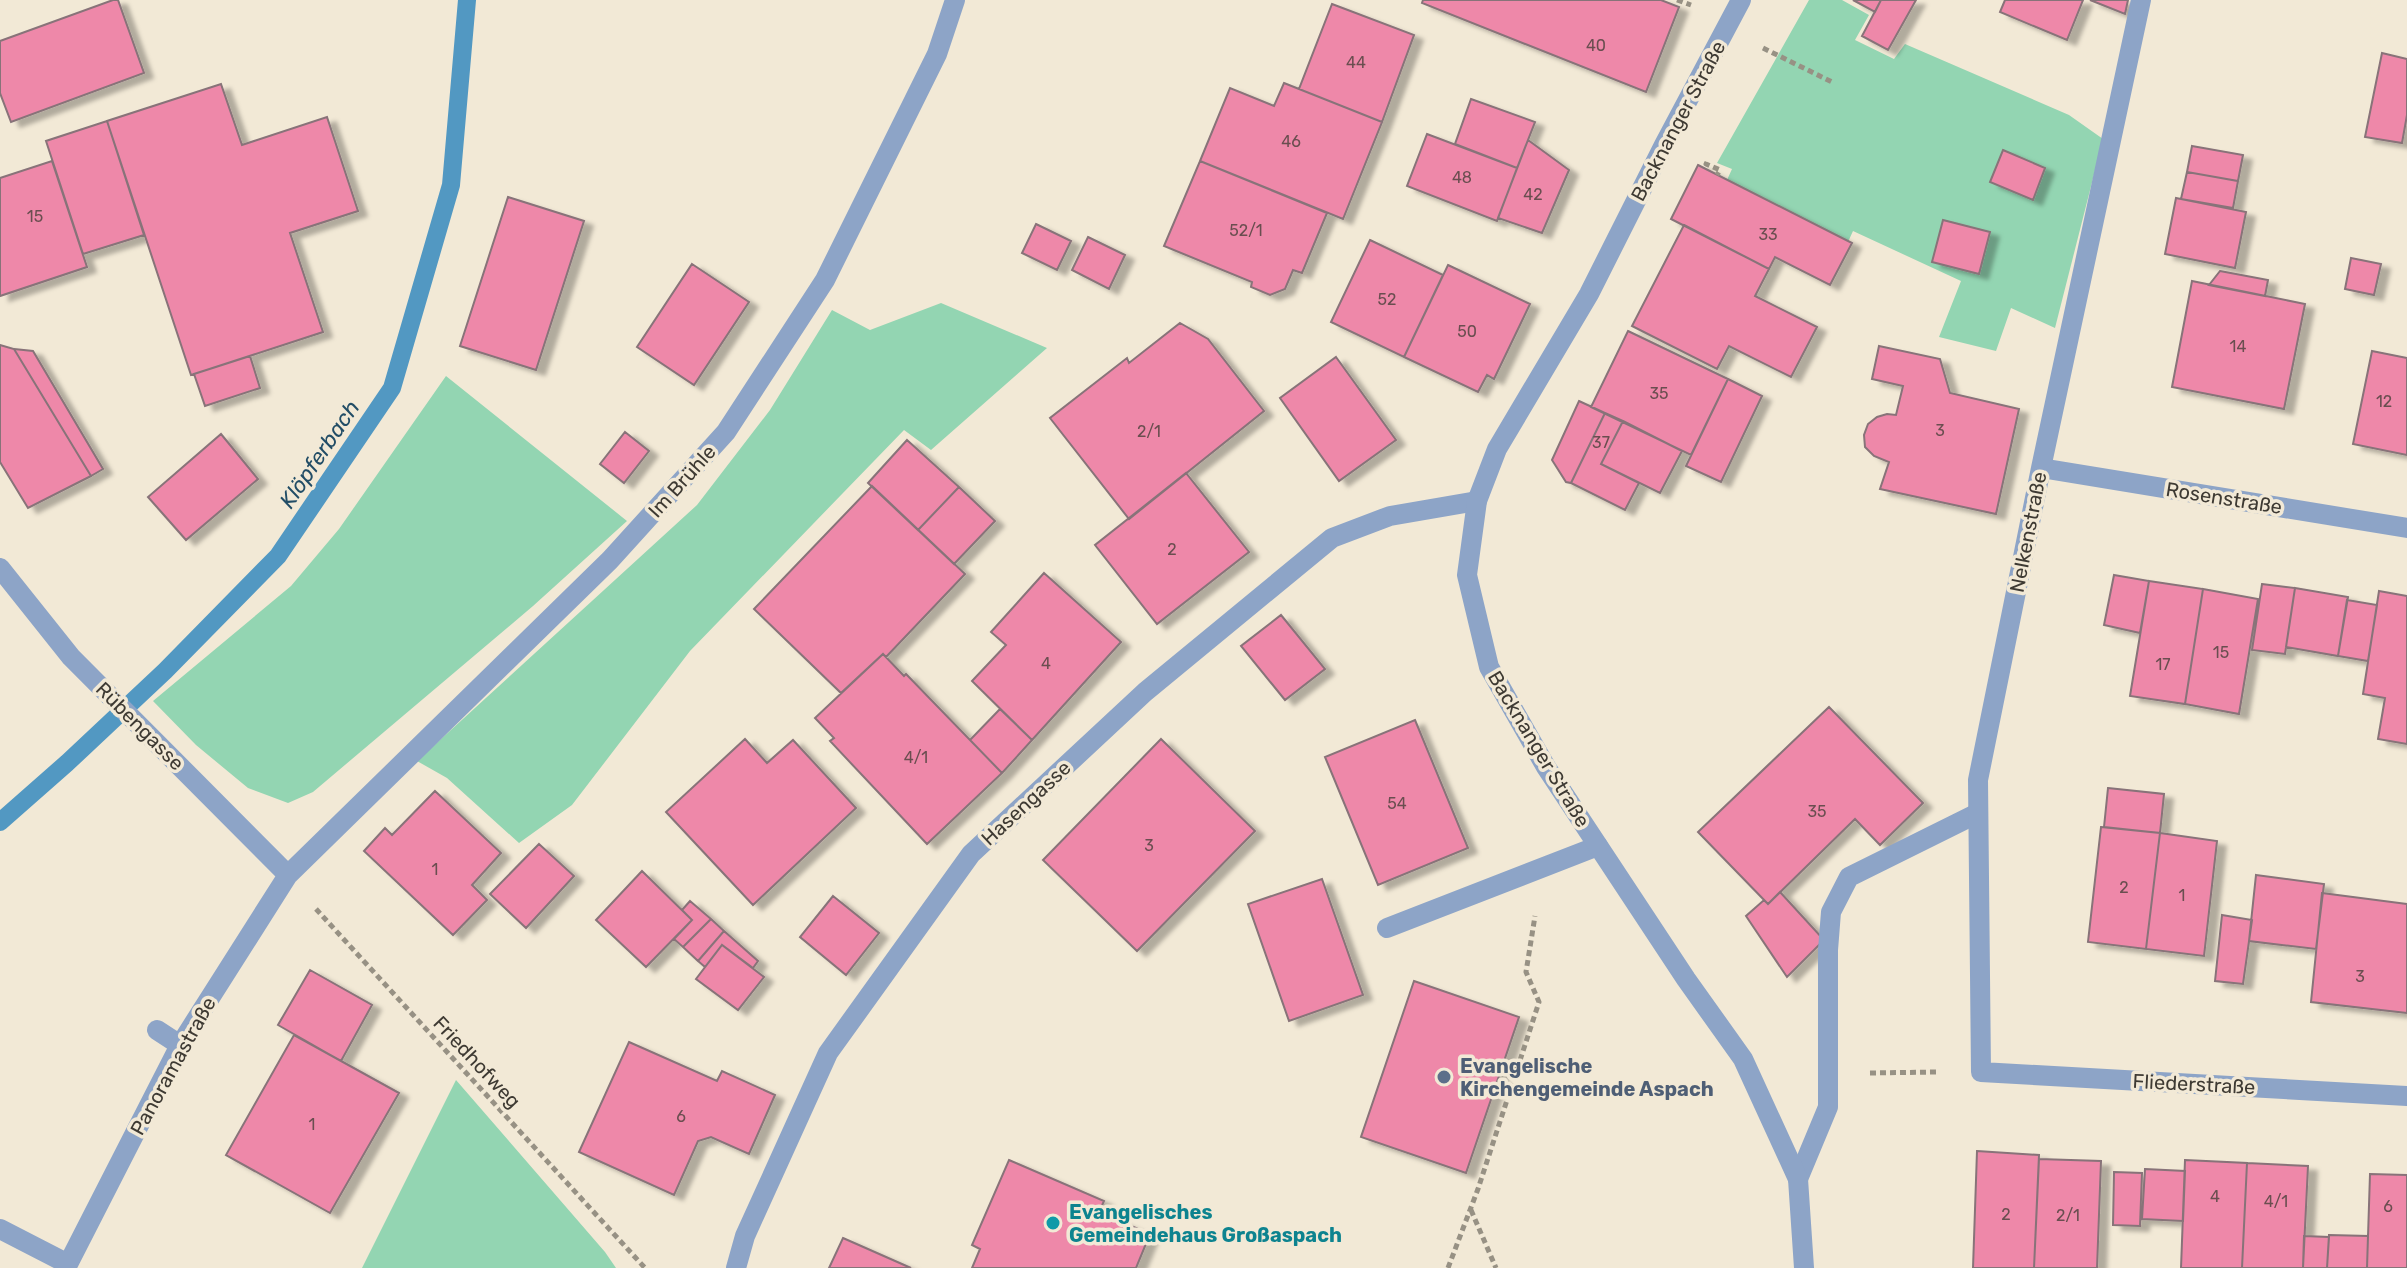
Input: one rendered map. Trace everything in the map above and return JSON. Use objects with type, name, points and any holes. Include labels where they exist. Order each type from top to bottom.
[{"type":"street","name":"Im Brühle","points":[[288,875],[610,560],[726,432],[825,280],[937,54],[955,0]]},
{"type":"street","name":"Backnanger Straße","points":[[1741,0],[1589,294],[1497,449],[1477,501],[1467,575],[1489,667],[1546,767],[1743,1059],[1798,1179],[1804,1268]]},
{"type":"street","name":"Nelkenstraße","points":[[1981,1072],[1978,780],[2141,0]]},
{"type":"street","name":"Rosenstraße","points":[[2041,468],[2407,528]]},
{"type":"street","name":"Hasengasse","points":[[736,1268],[745,1236],[828,1053],[971,854],[1145,692],[1332,538],[1390,516],[1477,501]]},
{"type":"street","name":"Rübengasse","points":[[0,568],[71,657],[288,875]]},
{"type":"street","points":[[1798,1179],[1828,1107],[1828,950],[1831,912],[1849,877],[1978,813]]},
{"type":"street","points":[[1387,928],[1598,846]]},
{"type":"street","name":"Panoramastraße","points":[[0,1229],[67,1266],[180,1045],[288,875]]},
{"type":"street","points":[[157,1030],[180,1045]]},
{"type":"street","name":"Fliederstraße","points":[[1981,1072],[2407,1096]]},
{"type":"path","points":[[1774,53],[1832,82]]},
{"type":"path","points":[[1712,153],[1706,164],[1720,170],[1717,175]]},
{"type":"path","points":[[1448,1268],[1471,1209],[1539,1002],[1526,972],[1543,868]]},
{"type":"path","name":"Friedhofweg","points":[[288,875],[645,1268]]},
{"type":"path","points":[[1869,1073],[1981,1072]]},
{"type":"path","points":[[1471,1209],[1496,1268]]},
{"type":"green space","points":[[1809,0],[1842,0],[1869,15],[1855,40],[1894,59],[1905,44],[2069,115],[2103,139],[2055,328],[2011,308],[1996,351],[1939,337],[1961,281],[1853,231],[1848,242],[1727,180],[1732,169],[1717,163]]},
{"type":"green space","points":[[941,303],[1047,348],[931,450],[904,430],[690,651],[572,805],[519,843],[447,778],[417,761],[697,505],[770,410],[832,310],[870,330]]},
{"type":"green space","points":[[446,376],[627,521],[533,606],[313,792],[288,803],[248,788],[196,745],[153,701],[291,586],[339,529]]},
{"type":"green space","points":[[456,1080],[605,1252],[616,1268],[362,1268]]},
{"type":"building","points":[[118,0],[144,73],[11,122],[0,93],[0,41]]},
{"type":"building","points":[[1423,0],[1661,0],[1679,7],[1646,92],[1422,3]]},
{"type":"building","points":[[1853,0],[1881,0],[1875,12]]},
{"type":"building","points":[[1881,0],[1916,0],[1888,50],[1862,36]]},
{"type":"building","points":[[2005,0],[2083,0],[2067,40],[2000,12]]},
{"type":"building","points":[[2090,0],[2128,0],[2125,14]]},
{"type":"building","points":[[1332,4],[1414,35],[1382,122],[1299,89]]},
{"type":"building","points":[[2382,53],[2407,59],[2407,115],[2402,143],[2365,137]]},
{"type":"building","points":[[1284,83],[1382,122],[1343,219],[1200,161],[1230,88],[1274,106]]},
{"type":"building","points":[[221,84],[242,145],[327,117],[358,211],[290,233],[323,332],[191,375],[107,121]]},
{"type":"building","points":[[1471,99],[1535,122],[1517,168],[1455,144]]},
{"type":"building","points":[[107,121],[144,235],[83,254],[46,141]]},
{"type":"building","points":[[1427,134],[1517,168],[1497,221],[1407,186]]},
{"type":"building","points":[[1528,140],[1569,170],[1542,233],[1498,218]]},
{"type":"building","points":[[2192,146],[2243,155],[2238,181],[2187,172]]},
{"type":"building","points":[[2003,150],[2045,168],[2033,200],[1990,182]]},
{"type":"building","points":[[52,161],[87,267],[0,296],[0,178]]},
{"type":"building","points":[[1200,161],[1327,213],[1302,273],[1293,270],[1285,289],[1270,295],[1251,287],[1252,282],[1164,246]]},
{"type":"building","points":[[1698,165],[1852,243],[1830,285],[1775,257],[1769,269],[1671,219]]},
{"type":"building","points":[[2187,172],[2238,181],[2233,208],[2181,199]]},
{"type":"building","points":[[508,197],[584,221],[536,370],[460,346]]},
{"type":"building","points":[[2176,198],[2246,212],[2235,268],[2165,254]]},
{"type":"building","points":[[1943,220],[1990,232],[1979,274],[1932,262]]},
{"type":"building","points":[[1036,224],[1071,241],[1057,270],[1022,253]]},
{"type":"building","points":[[1684,225],[1769,269],[1755,296],[1817,327],[1791,377],[1729,346],[1717,369],[1632,326]]},
{"type":"building","points":[[1088,237],[1125,255],[1109,289],[1072,270]]},
{"type":"building","points":[[1370,240],[1443,275],[1404,357],[1331,322]]},
{"type":"building","points":[[2351,258],[2381,264],[2374,295],[2345,289]]},
{"type":"building","points":[[692,264],[749,302],[694,385],[637,347]]},
{"type":"building","points":[[1448,265],[1530,304],[1494,379],[1487,375],[1478,392],[1404,357]]},
{"type":"building","points":[[2220,271],[2268,280],[2265,296],[2209,285]]},
{"type":"building","points":[[2192,281],[2305,304],[2284,409],[2172,387]]},
{"type":"building","points":[[1180,323],[1208,339],[1264,411],[1129,519],[1050,418],[1127,358],[1129,363]]},
{"type":"building","points":[[1628,331],[1728,379],[1691,455],[1591,407]]},
{"type":"building","points":[[0,345],[14,349],[91,476],[28,508],[0,462]]},
{"type":"building","points":[[1879,346],[1940,359],[1950,393],[2019,409],[1996,514],[1880,489],[1889,462],[1874,456],[1865,447],[1864,435],[1868,424],[1877,417],[1896,415],[1903,386],[1872,379]]},
{"type":"building","points":[[14,349],[33,351],[103,469],[91,476]]},
{"type":"building","points":[[2372,351],[2407,358],[2407,455],[2353,444]]},
{"type":"building","points":[[250,356],[260,388],[205,406],[194,374]]},
{"type":"building","points":[[1336,357],[1396,440],[1339,481],[1280,398]]},
{"type":"building","points":[[1728,379],[1762,396],[1721,482],[1686,466]]},
{"type":"building","points":[[1579,401],[1605,413],[1571,483],[1566,482],[1552,460]]},
{"type":"building","points":[[1605,413],[1623,421],[1601,464],[1639,483],[1625,510],[1571,483]]},
{"type":"building","points":[[1623,421],[1682,451],[1660,493],[1601,464]]},
{"type":"building","points":[[625,432],[649,451],[624,483],[600,464]]},
{"type":"building","points":[[221,434],[258,479],[186,540],[148,497]]},
{"type":"building","points":[[907,440],[959,487],[918,530],[868,483]]},
{"type":"building","points":[[1186,473],[1249,552],[1157,624],[1095,545]]},
{"type":"building","points":[[872,486],[965,574],[886,657],[883,654],[841,693],[754,609]]},
{"type":"building","points":[[959,487],[995,521],[954,564],[918,530]]},
{"type":"building","points":[[1044,573],[1121,642],[1032,740],[972,681],[1006,645],[991,632]]},
{"type":"building","points":[[2114,575],[2149,581],[2140,633],[2104,625]]},
{"type":"building","points":[[2149,581],[2203,589],[2185,704],[2130,696]]},
{"type":"building","points":[[2262,584],[2295,588],[2285,654],[2252,650]]},
{"type":"building","points":[[2295,588],[2348,597],[2338,656],[2286,647]]},
{"type":"building","points":[[2203,589],[2258,599],[2239,714],[2185,704]]},
{"type":"building","points":[[2379,591],[2407,596],[2407,744],[2378,739],[2385,698],[2363,694]]},
{"type":"building","points":[[2347,600],[2377,605],[2368,661],[2338,656]]},
{"type":"building","points":[[1281,615],[1325,669],[1285,700],[1241,646]]},
{"type":"building","points":[[883,654],[1002,773],[927,844],[830,741],[834,738],[815,718]]},
{"type":"building","points":[[1829,707],[1923,803],[1880,845],[1855,819],[1768,904],[1698,832]]},
{"type":"building","points":[[1000,709],[1032,740],[1002,773],[970,740]]},
{"type":"building","points":[[1415,720],[1468,848],[1378,885],[1325,757]]},
{"type":"building","points":[[745,739],[767,763],[793,740],[856,808],[753,905],[666,812]]},
{"type":"building","points":[[1161,739],[1255,831],[1137,951],[1043,860]]},
{"type":"building","points":[[2108,788],[2164,794],[2160,833],[2104,827]]},
{"type":"building","points":[[435,791],[501,853],[472,885],[487,900],[453,935],[364,851],[385,828],[392,835]]},
{"type":"building","points":[[2101,827],[2160,833],[2146,949],[2088,942]]},
{"type":"building","points":[[2160,833],[2217,841],[2204,956],[2146,949]]},
{"type":"building","points":[[539,844],[574,876],[526,928],[490,894]]},
{"type":"building","points":[[642,871],[692,920],[646,967],[596,920]]},
{"type":"building","points":[[2256,875],[2324,884],[2316,949],[2249,941]]},
{"type":"building","points":[[1322,879],[1363,995],[1289,1021],[1248,904]]},
{"type":"building","points":[[1780,892],[1824,940],[1787,977],[1746,916],[1764,900],[1768,904]]},
{"type":"building","points":[[2322,893],[2407,904],[2407,1013],[2311,1002]]},
{"type":"building","points":[[833,896],[879,933],[846,975],[800,937]]},
{"type":"building","points":[[690,901],[711,919],[683,947],[674,939],[692,920],[682,910]]},
{"type":"building","points":[[2222,915],[2252,920],[2243,984],[2215,981]]},
{"type":"building","points":[[711,919],[724,931],[698,961],[683,947]]},
{"type":"building","points":[[724,931],[758,961],[753,968],[722,945],[705,967],[698,961]]},
{"type":"building","points":[[722,945],[764,977],[738,1010],[696,979]]},
{"type":"building","points":[[310,970],[372,1005],[341,1061],[278,1025]]},
{"type":"building","points":[[1414,981],[1519,1017],[1466,1173],[1361,1137]]},
{"type":"building","points":[[294,1035],[399,1093],[330,1213],[226,1155]]},
{"type":"building","points":[[629,1042],[717,1081],[722,1071],[775,1095],[749,1154],[711,1137],[698,1141],[674,1195],[579,1152]]},
{"type":"building","points":[[1977,1151],[2039,1155],[2034,1268],[1973,1268]]},
{"type":"building","points":[[2039,1159],[2101,1161],[2097,1268],[2034,1268]]},
{"type":"building","name":"Evangelisches Gemeindehaus Großaspach","points":[[1009,1160],[1104,1201],[1099,1212],[1150,1234],[1136,1268],[972,1268],[980,1249],[972,1245]]},
{"type":"building","points":[[2185,1160],[2247,1163],[2242,1268],[2181,1268]]},
{"type":"building","points":[[2247,1163],[2308,1166],[2303,1268],[2242,1268]]},
{"type":"building","points":[[2145,1169],[2185,1171],[2183,1221],[2142,1219]]},
{"type":"building","points":[[2114,1172],[2142,1173],[2140,1226],[2113,1225]]},
{"type":"building","points":[[2370,1174],[2407,1175],[2407,1268],[2367,1268]]},
{"type":"building","points":[[2329,1235],[2368,1236],[2367,1268],[2327,1268]]},
{"type":"building","points":[[2304,1236],[2329,1237],[2327,1268],[2303,1268]]},
{"type":"building","points":[[843,1238],[911,1268],[829,1268]]},
{"type":"waterway","name":"Klöpferbach","points":[[0,822],[165,671],[278,556],[392,388],[451,185],[467,0]]},
{"type":"place","name":"Evangelische Kirchengemeinde Aspach","points":[[1444,1077]]},
{"type":"place","name":"Evangelisches Gemeindehaus Großaspach","points":[[1053,1223]]}]
